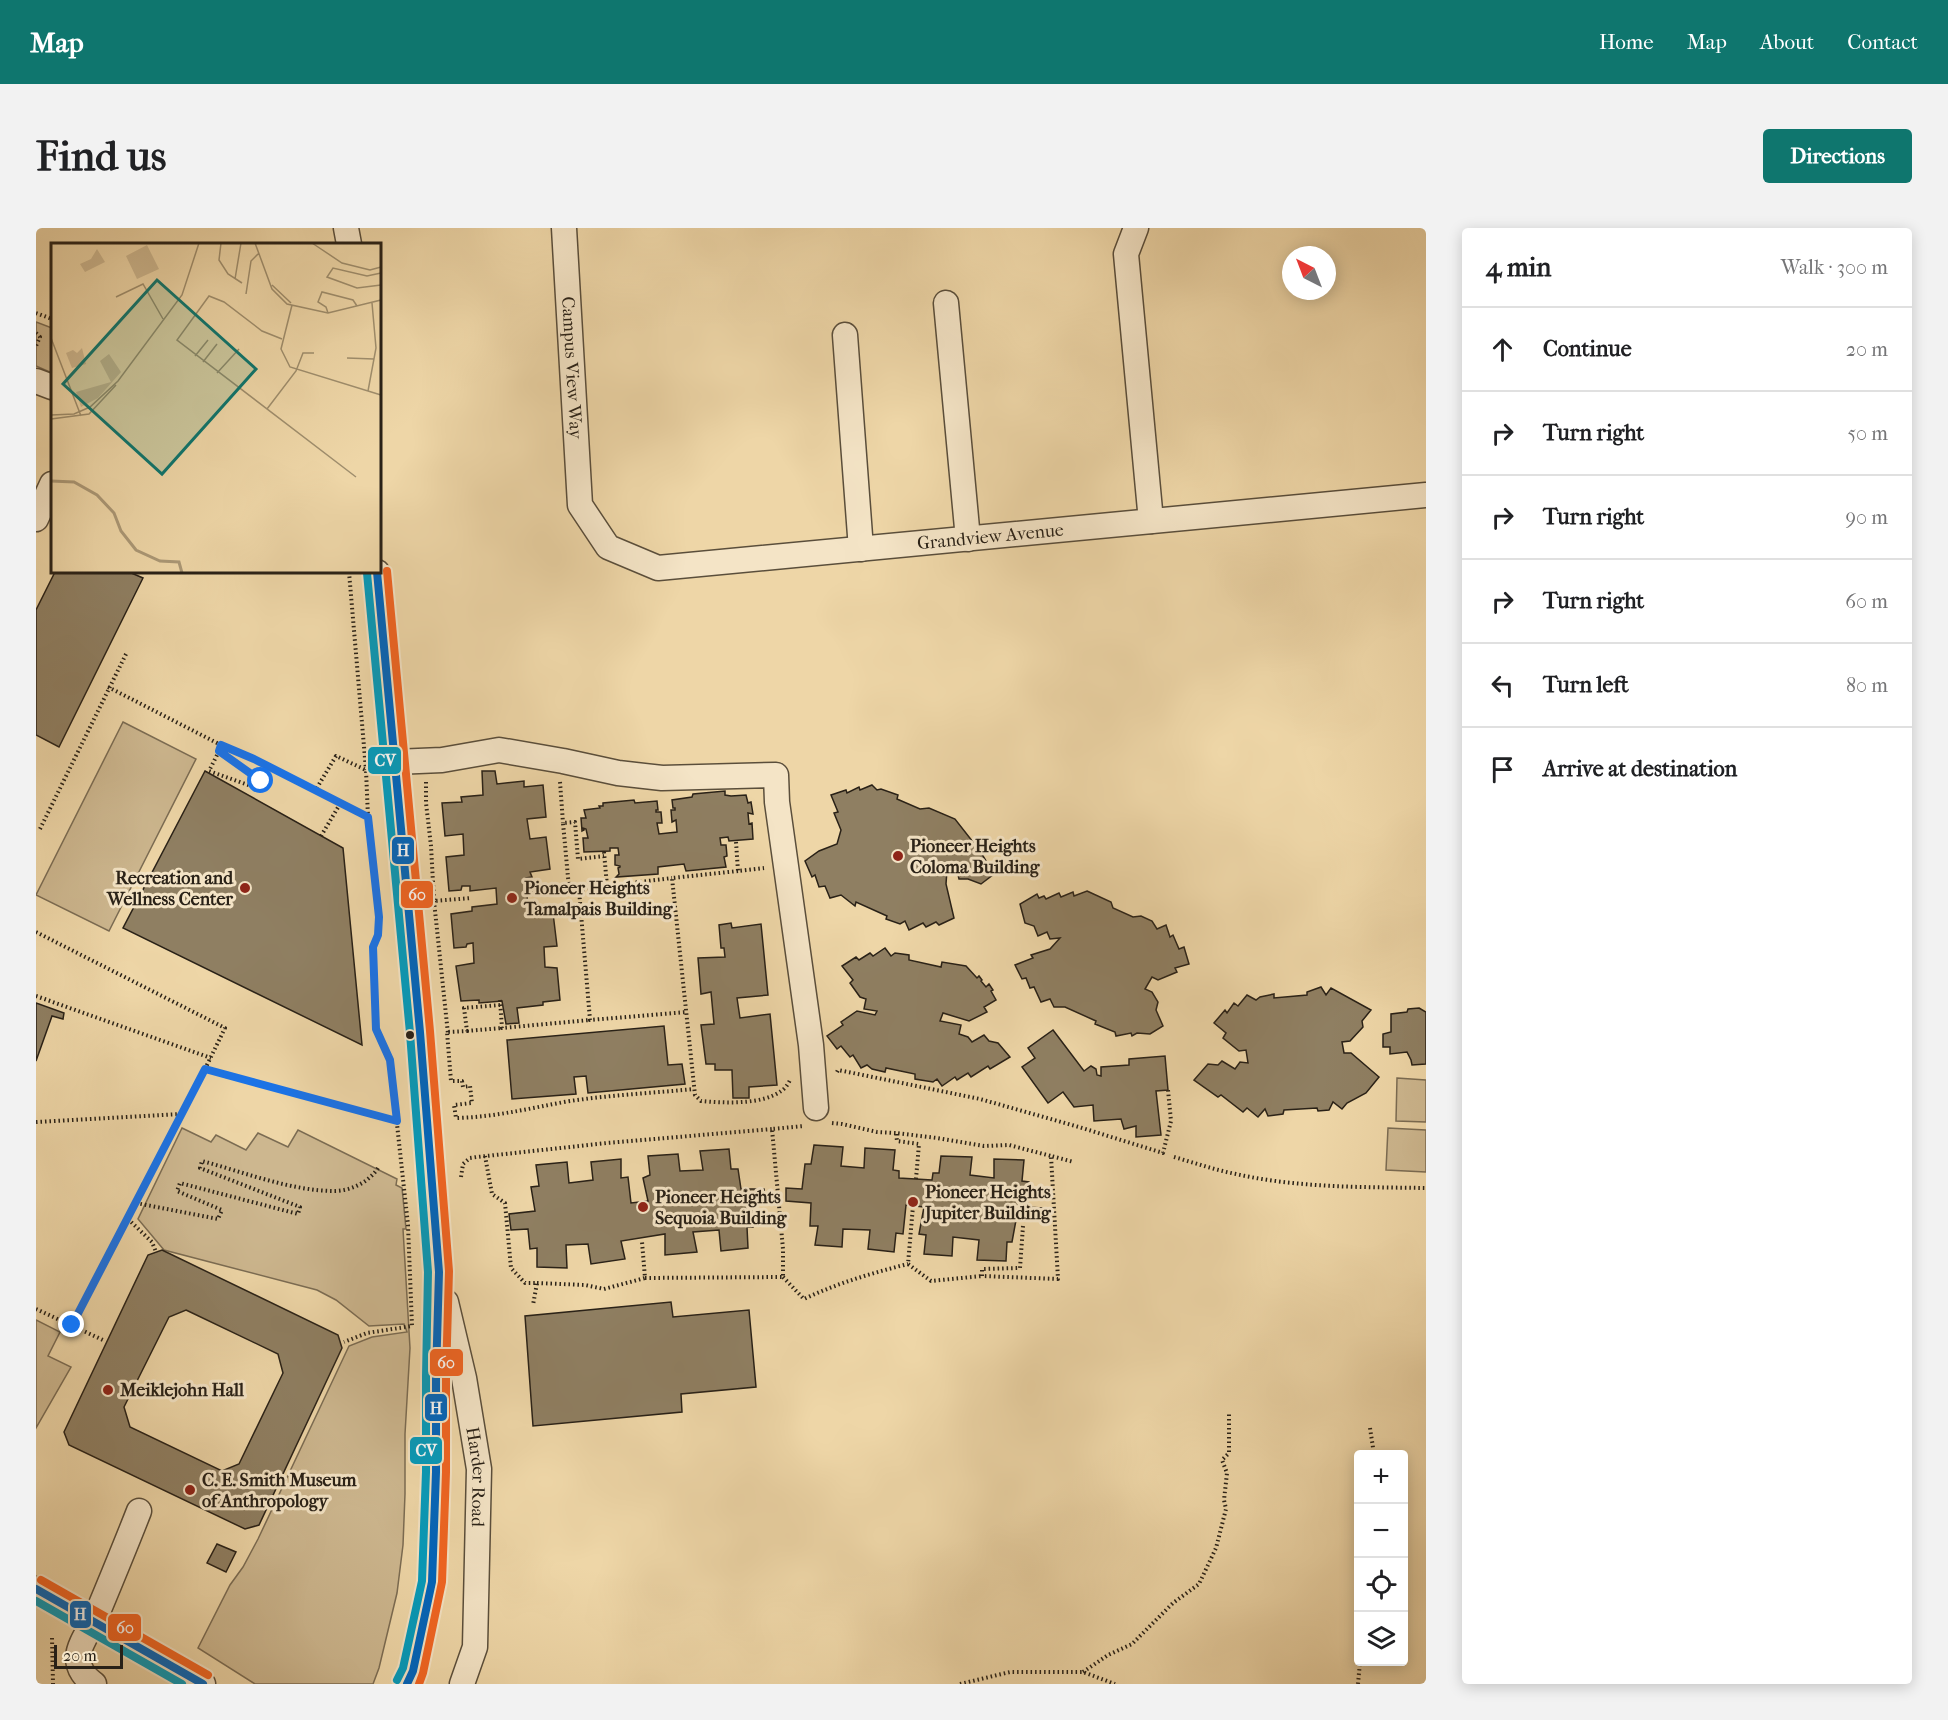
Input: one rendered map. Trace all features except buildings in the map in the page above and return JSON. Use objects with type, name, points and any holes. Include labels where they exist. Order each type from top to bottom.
[{"type":"street","points":[[346,228],[349,243]]},
{"type":"street","name":"Campus View Way","points":[[564,228],[580,505]]},
{"type":"street","points":[[1136,228],[1126,255],[1151,521]]},
{"type":"street","points":[[946,303],[968,539]]},
{"type":"street","points":[[845,335],[861,549]]},
{"type":"street","points":[[36,381],[51,387]]},
{"type":"street","points":[[36,519],[51,486]]},
{"type":"street","name":"Grandview Avenue","points":[[580,505],[608,547],[658,568],[1426,495]]},
{"type":"street","name":"Harder Road","points":[[377,573],[420,1032],[438,1272],[436,1472],[432,1582],[413,1671],[407,1684]]},
{"type":"street","points":[[395,762],[442,760],[499,750],[618,773],[662,778],[776,775],[777,802],[810,1045],[816,1119]]},
{"type":"street","name":"Harder Road","points":[[438,1272],[464,1378],[479,1469],[476,1647],[462,1684]]},
{"type":"street","points":[[89,1682],[80,1667],[78,1658],[80,1648],[140,1511]]},
{"type":"street","points":[[36,1588],[203,1684]]},
{"type":"path","points":[[36,313],[51,319]]},
{"type":"path","points":[[36,333],[40,337],[36,346]]},
{"type":"path","points":[[344,1342],[367,1334],[412,1326],[408,1225],[390,1060],[376,1029],[373,947],[378,935],[379,917],[368,817],[349,573]]},
{"type":"path","points":[[40,829],[126,654]]},
{"type":"path","points":[[108,687],[368,817]]},
{"type":"path","points":[[219,751],[261,781],[257,788],[209,771],[221,745]]},
{"type":"path","points":[[315,791],[336,756],[366,770]]},
{"type":"path","points":[[431,775],[425,786],[452,1082],[462,1081],[463,1087],[470,1086],[472,1103],[454,1105],[456,1118],[519,1112],[570,1101],[694,1089]]},
{"type":"path","points":[[559,776],[569,888]]},
{"type":"path","points":[[321,836],[340,804]]},
{"type":"path","points":[[563,823],[575,822],[578,859],[604,854],[607,886]]},
{"type":"path","points":[[532,892],[569,888],[579,890],[738,872]]},
{"type":"path","points":[[672,878],[695,1095],[701,1101],[722,1103],[769,1098],[783,1090]]},
{"type":"path","points":[[579,890],[590,1020]]},
{"type":"path","points":[[434,901],[471,898]]},
{"type":"path","points":[[36,932],[225,1028],[72,1325]]},
{"type":"path","points":[[36,996],[210,1058]]},
{"type":"path","points":[[467,1031],[464,1008],[500,1003],[502,1028]]},
{"type":"path","points":[[448,1035],[447,1032],[687,1012]]},
{"type":"path","points":[[205,1069],[397,1121]]},
{"type":"path","points":[[834,1078],[838,1070],[980,1099],[1162,1153],[1171,1122],[1168,1090]]},
{"type":"path","points":[[36,1122],[182,1114]]},
{"type":"path","points":[[461,1177],[463,1164],[470,1158],[607,1143],[772,1129],[816,1119],[862,1130],[984,1146],[1009,1145],[1074,1162]]},
{"type":"path","points":[[772,1129],[783,1249],[783,1277],[804,1299],[828,1287],[865,1274],[908,1264],[931,1281],[982,1276],[1058,1279],[1051,1156]]},
{"type":"path","points":[[896,1133],[897,1141],[919,1144],[916,1179]]},
{"type":"path","points":[[485,1156],[492,1194],[505,1203],[512,1268],[525,1283],[585,1285],[603,1289],[645,1278],[783,1277]]},
{"type":"path","points":[[1174,1157],[1237,1175],[1293,1183],[1426,1188]]},
{"type":"path","points":[[136,1203],[218,1219],[222,1210],[177,1191],[180,1183],[298,1214],[300,1208],[200,1168],[202,1161],[290,1185],[336,1191],[352,1188],[366,1181],[374,1175],[378,1168]]},
{"type":"path","points":[[908,1264],[914,1206]]},
{"type":"path","points":[[128,1219],[152,1242],[156,1252]]},
{"type":"path","points":[[982,1276],[982,1269],[1020,1268],[1023,1226]]},
{"type":"path","points":[[642,1242],[645,1278]]},
{"type":"path","points":[[533,1305],[537,1283]]},
{"type":"path","points":[[36,1309],[103,1340]]},
{"type":"path","points":[[1083,1672],[1108,1655],[1132,1644],[1173,1603],[1199,1584],[1216,1548],[1226,1509],[1224,1500],[1227,1473],[1222,1460],[1229,1453],[1229,1414]]},
{"type":"path","points":[[1370,1428],[1373,1450]]},
{"type":"path","points":[[52,1638],[52,1684]]},
{"type":"path","points":[[1358,1684],[1360,1666]]},
{"type":"path","points":[[960,1684],[1010,1672],[1083,1672],[1115,1684]]},
{"type":"shaded area","points":[[36,322],[51,328],[51,373],[36,366]]},
{"type":"shaded area","points":[[123,722],[196,759],[109,931],[36,895]]},
{"type":"shaded area","points":[[1397,1078],[1426,1080],[1426,1122],[1396,1121]]},
{"type":"shaded area","points":[[182,1128],[211,1142],[216,1135],[246,1150],[258,1133],[288,1147],[298,1130],[397,1179],[396,1185],[402,1188],[406,1229],[403,1229],[410,1348],[405,1434],[403,1545],[397,1593],[373,1684],[255,1684],[198,1648],[230,1585],[258,1539],[349,1346],[372,1337],[407,1332],[404,1324],[369,1326],[336,1300],[317,1290],[164,1250],[138,1219]]},
{"type":"shaded area","points":[[1388,1128],[1426,1130],[1426,1172],[1386,1170]]},
{"type":"shaded area","points":[[36,1320],[60,1332],[48,1356],[71,1367],[36,1428]]},
{"type":"transit line","name":"60","points":[[387,571],[430,1031],[449,1271],[442,1582],[419,1684]]},
{"type":"transit line","name":"CV","points":[[367,573],[410,1033],[428,1272],[426,1472],[422,1581],[403,1668],[397,1680]]},
{"type":"transit line","name":"H","points":[[377,573],[420,1032],[439,1272],[432,1582],[413,1671],[407,1684]]},
{"type":"transit line","name":"60","points":[[41,1580],[208,1675]]},
{"type":"transit line","name":"H","points":[[36,1589],[203,1684]]},
{"type":"transit line","name":"CV","points":[[36,1601],[182,1684]]},
{"type":"place","name":"Pioneer Heights Coloma Building","points":[[898,856]]},
{"type":"place","name":"Recreation and Wellness Center","points":[[245,888]]},
{"type":"place","name":"Pioneer Heights Tamalpais Building","points":[[512,898]]},
{"type":"place","name":"Pioneer Heights Jupiter Building","points":[[913,1202]]},
{"type":"place","name":"Pioneer Heights Sequoia Building","points":[[643,1207]]},
{"type":"place","name":"Meiklejohn Hall","points":[[108,1390]]},
{"type":"place","name":"C. E. Smith Museum of Anthropology","points":[[190,1490]]},
{"type":"route","points":[[72,1325],[205,1069],[397,1121],[390,1060],[376,1029],[373,947],[378,935],[379,917],[368,817],[254,759],[221,745],[219,751],[261,781]]}]
